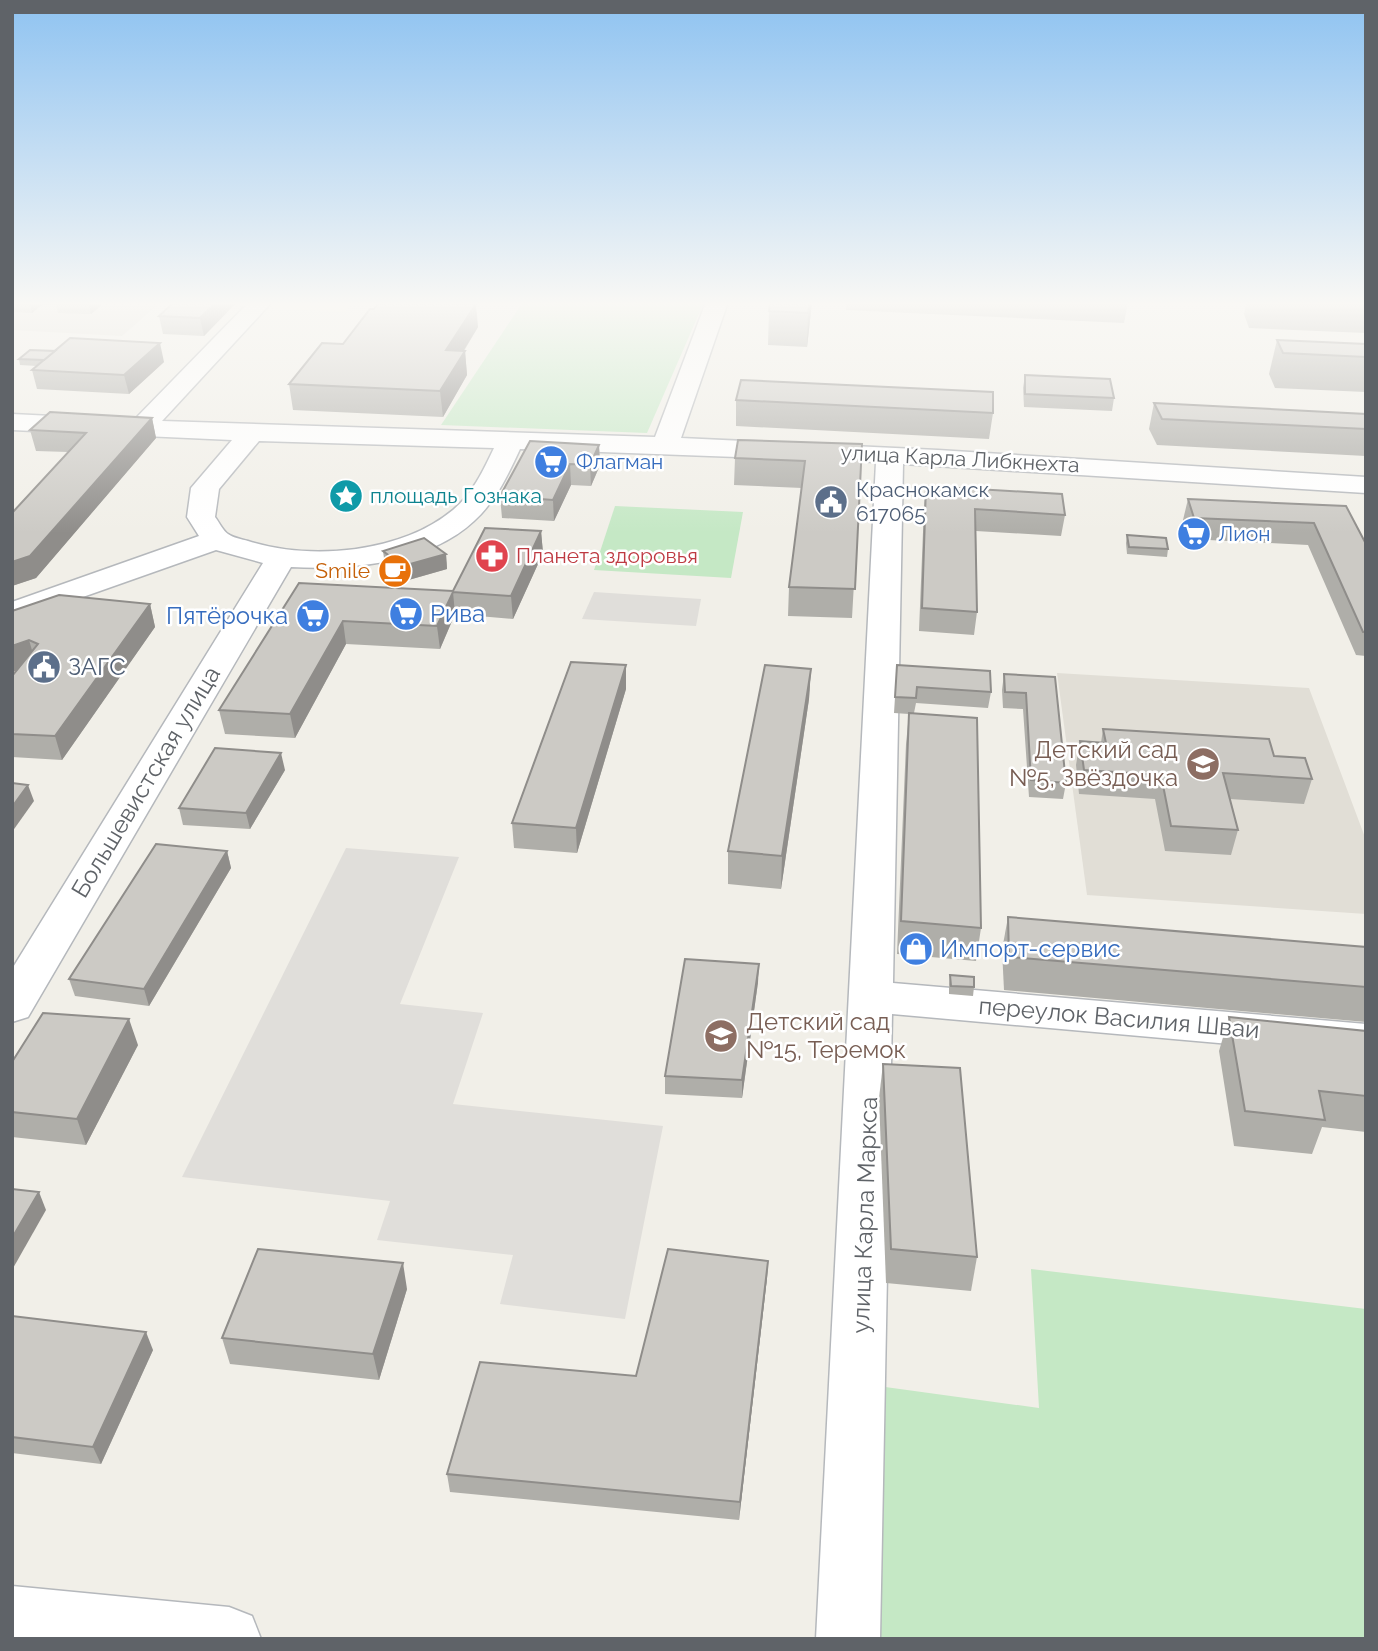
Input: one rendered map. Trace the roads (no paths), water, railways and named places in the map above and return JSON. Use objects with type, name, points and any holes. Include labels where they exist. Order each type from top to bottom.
[{"type":"street","points":[[141,428],[188,379]]},
{"type":"street","points":[[666,443],[690,379]]},
{"type":"street","points":[[12,422],[252,433]]},
{"type":"street","points":[[216,540],[201,517],[205,488],[252,433]]},
{"type":"street","name":"улица Карла Либкнехта","points":[[252,433],[666,443],[1366,485]]},
{"type":"street","points":[[12,613],[216,540],[281,558],[345,559],[389,551],[440,531],[480,498],[511,441]]},
{"type":"street","name":"улица Карла Маркса","points":[[848,1639],[873,996],[890,456]]},
{"type":"street","name":"Большевистская улица","points":[[12,1006],[281,558]]},
{"type":"street","name":"переулок Василия Шваи","points":[[873,996],[1366,1040]]},
{"type":"street","points":[[12,1618],[229,1639]]},
{"type":"place","name":"Флагман","points":[[551,462]]},
{"type":"place","name":"площадь Гознака","points":[[346,496]]},
{"type":"place","name":"Краснокамск 617065","points":[[831,502]]},
{"type":"place","name":"Лион","points":[[1194,534]]},
{"type":"place","name":"Планета здоровья","points":[[492,556]]},
{"type":"place","name":"Smile","points":[[395,571]]},
{"type":"place","name":"Рива","points":[[406,614]]},
{"type":"place","name":"Пятёрочка","points":[[313,616]]},
{"type":"place","name":"ЗАГС","points":[[44,667]]},
{"type":"place","name":"Детский сад №5, Звёздочка","points":[[1203,764]]},
{"type":"place","name":"Импорт-сервис","points":[[916,949]]},
{"type":"place","name":"Детский сад №15, Теремок","points":[[721,1036]]}]
